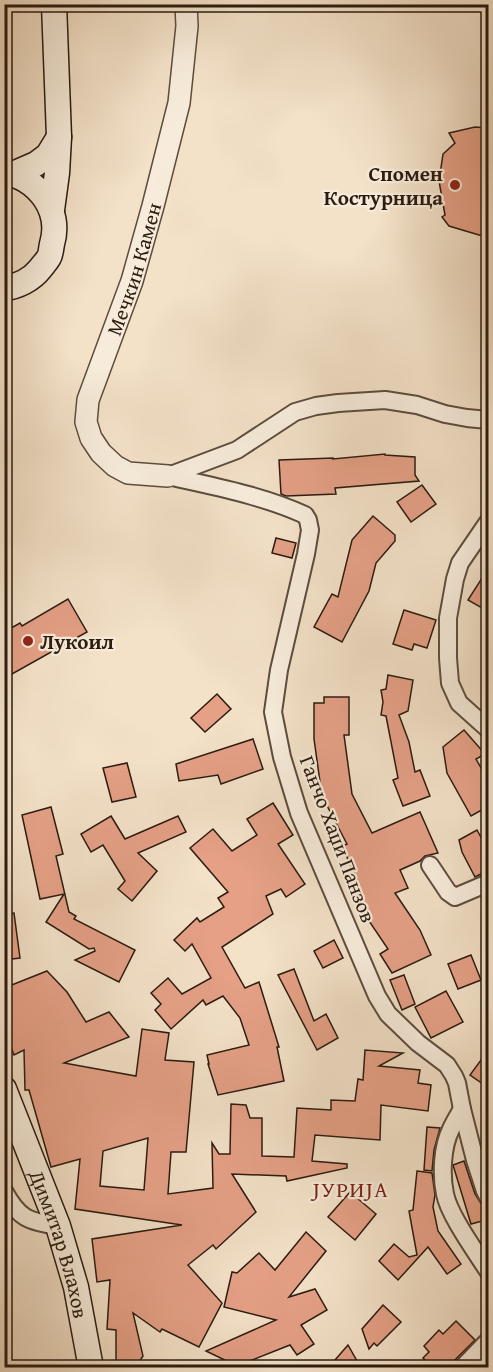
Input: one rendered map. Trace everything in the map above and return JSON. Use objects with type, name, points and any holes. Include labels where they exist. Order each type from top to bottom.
[{"type":"main road","points":[[4,288],[13,287],[34,276],[49,257],[55,234],[52,210],[59,137],[54,4]]},
{"type":"main road","points":[[9,173],[36,164],[48,154],[59,137]]},
{"type":"main road","points":[[9,173],[30,182],[43,194],[52,210]]},
{"type":"main road","name":"Димитар Влахов","points":[[4,1089],[58,1226],[76,1287],[91,1368]]},
{"type":"street","name":"Мечкин Камен","points":[[168,476],[128,473],[115,466],[101,453],[91,438],[86,422],[88,400],[132,281],[179,103],[187,26],[186,4]]},
{"type":"street","points":[[168,476],[237,450],[295,412],[316,406],[385,400],[417,405],[445,414],[489,420]]},
{"type":"street","name":"Ганчо Хаџи Панзов","points":[[168,476],[265,499],[304,515],[308,520],[310,530],[306,554],[276,687],[273,712],[282,757],[299,813],[377,996],[388,1014],[447,1065],[457,1083],[462,1109]]},
{"type":"street","points":[[487,724],[459,703],[450,682],[448,618],[460,563],[489,522]]},
{"type":"street","points":[[471,545],[489,538]]},
{"type":"street","points":[[430,865],[448,892],[455,897],[489,883]]},
{"type":"street","points":[[462,1109],[485,1191],[489,1197]]},
{"type":"street","points":[[462,1109],[450,1130],[446,1143],[443,1161],[445,1195],[460,1227],[489,1271]]},
{"type":"street","points":[[4,1191],[21,1215],[35,1222],[58,1226]]},
{"type":"street","points":[[462,1368],[489,1341]]},
{"type":"building","name":"Спомен Костурница","points":[[475,127],[489,128],[489,238],[449,226],[442,217],[445,215],[439,181],[443,154],[455,143],[449,133]]},
{"type":"building","points":[[385,454],[415,457],[415,475],[419,481],[335,488],[336,494],[286,496],[281,494],[279,460],[333,459]]},
{"type":"building","points":[[422,485],[436,504],[411,522],[397,502]]},
{"type":"building","points":[[373,516],[395,535],[395,541],[376,563],[369,591],[342,642],[314,627],[332,594],[338,597],[352,540]]},
{"type":"building","points":[[276,538],[296,543],[292,558],[272,553]]},
{"type":"building","points":[[489,567],[489,612],[468,600]]},
{"type":"building","name":"Лукоил","points":[[68,599],[87,632],[12,674],[4,662],[4,632],[20,623],[22,626]]},
{"type":"building","points":[[404,610],[436,620],[427,648],[414,644],[412,650],[393,644]]},
{"type":"building","points":[[388,675],[413,680],[408,711],[399,715],[409,742],[415,772],[420,770],[430,796],[403,806],[393,780],[398,778],[386,716],[381,715],[383,702],[381,690],[386,689]]},
{"type":"building","points":[[217,694],[231,709],[205,732],[191,718]]},
{"type":"building","points":[[324,697],[349,697],[349,735],[344,735],[352,794],[372,833],[420,812],[438,853],[425,856],[420,861],[400,870],[408,888],[395,893],[420,930],[431,955],[392,973],[380,954],[388,949],[369,921],[354,881],[357,880],[342,846],[347,844],[322,796],[314,739],[314,703],[324,703]]},
{"type":"building","points":[[464,730],[485,754],[476,759],[489,782],[489,806],[471,816],[447,773],[443,747]]},
{"type":"building","points":[[253,739],[263,769],[221,784],[218,775],[179,781],[176,764]]},
{"type":"building","points":[[127,763],[136,797],[112,802],[103,768]]},
{"type":"building","points":[[273,803],[293,835],[278,844],[305,884],[286,897],[281,889],[266,896],[273,914],[222,947],[245,988],[259,982],[279,1047],[277,1047],[284,1081],[218,1095],[207,1055],[249,1045],[240,1018],[223,996],[206,1005],[203,1000],[171,1029],[155,1010],[161,1004],[151,993],[168,978],[182,994],[211,978],[192,944],[185,951],[174,940],[197,918],[200,922],[224,907],[218,898],[228,892],[190,848],[213,829],[232,851],[257,835],[247,819]]},
{"type":"building","points":[[51,807],[63,854],[56,856],[69,912],[76,916],[74,919],[135,950],[119,982],[75,960],[95,951],[94,948],[89,949],[46,922],[64,894],[40,899],[22,815]]},
{"type":"building","points":[[111,816],[125,839],[178,816],[186,832],[138,853],[157,871],[132,901],[118,889],[125,881],[103,845],[91,852],[81,834]]},
{"type":"building","points":[[477,830],[489,852],[489,870],[475,877],[462,852],[459,840]]},
{"type":"building","points":[[14,913],[20,958],[4,960],[4,914]]},
{"type":"building","points":[[334,940],[343,958],[323,968],[314,951]]},
{"type":"building","points":[[471,955],[481,980],[458,989],[448,964]]},
{"type":"building","points":[[294,969],[314,1021],[326,1014],[338,1038],[317,1050],[278,975]]},
{"type":"building","points":[[47,971],[67,992],[86,1022],[109,1012],[129,1037],[64,1063],[136,1076],[142,1029],[169,1033],[165,1060],[194,1062],[186,1152],[171,1152],[168,1194],[213,1188],[212,1143],[219,1154],[230,1154],[231,1104],[246,1105],[250,1118],[262,1118],[262,1156],[294,1157],[297,1108],[331,1110],[331,1100],[355,1101],[358,1079],[363,1080],[365,1050],[403,1053],[379,1066],[420,1070],[418,1083],[431,1085],[428,1111],[381,1105],[380,1140],[315,1135],[312,1161],[347,1164],[347,1168],[287,1181],[286,1176],[232,1174],[256,1212],[216,1249],[213,1245],[188,1265],[222,1303],[199,1347],[162,1329],[160,1332],[133,1313],[143,1356],[135,1368],[116,1368],[116,1330],[107,1329],[110,1280],[97,1282],[92,1239],[182,1225],[75,1209],[80,1159],[51,1167],[29,1090],[25,1090],[24,1050],[14,1055],[4,1029],[4,988]],"holes":[[[148,1138],[144,1190],[100,1186],[103,1151]]]},
{"type":"building","points":[[404,975],[415,1004],[402,1010],[390,980]]},
{"type":"building","points":[[446,991],[463,1022],[431,1038],[415,1007]]},
{"type":"building","points":[[489,1049],[489,1088],[470,1075]]},
{"type":"building","points":[[427,1127],[440,1128],[434,1150],[432,1171],[424,1170]]},
{"type":"building","points":[[464,1161],[486,1220],[471,1224],[453,1165]]},
{"type":"building","points":[[417,1171],[432,1173],[435,1195],[433,1207],[438,1231],[461,1264],[447,1274],[428,1247],[398,1280],[379,1261],[394,1244],[409,1257],[417,1255],[409,1211],[413,1210]]},
{"type":"building","points":[[350,1192],[376,1214],[355,1240],[328,1217]]},
{"type":"building","points":[[306,1232],[326,1251],[289,1297],[315,1289],[327,1310],[301,1325],[314,1344],[297,1355],[290,1345],[237,1366],[206,1351],[276,1320],[224,1307],[232,1272],[237,1273],[259,1253],[275,1270]]},
{"type":"building","points":[[383,1305],[401,1322],[377,1346],[374,1343],[369,1349],[362,1329]]},
{"type":"building","points":[[456,1321],[475,1340],[454,1361],[452,1368],[433,1368],[423,1358],[429,1352],[424,1346],[439,1330],[443,1334]]},
{"type":"building","points":[[348,1345],[357,1361],[351,1368],[328,1368]]},
{"type":"building","points":[[489,1356],[489,1368],[477,1368]]},
{"type":"place","name":"Спомен Костурница","points":[[455,185]]},
{"type":"place","name":"Лукоил","points":[[28,641]]},
{"type":"district","name":"ЈУРИЈА","points":[[351,1189]]}]
